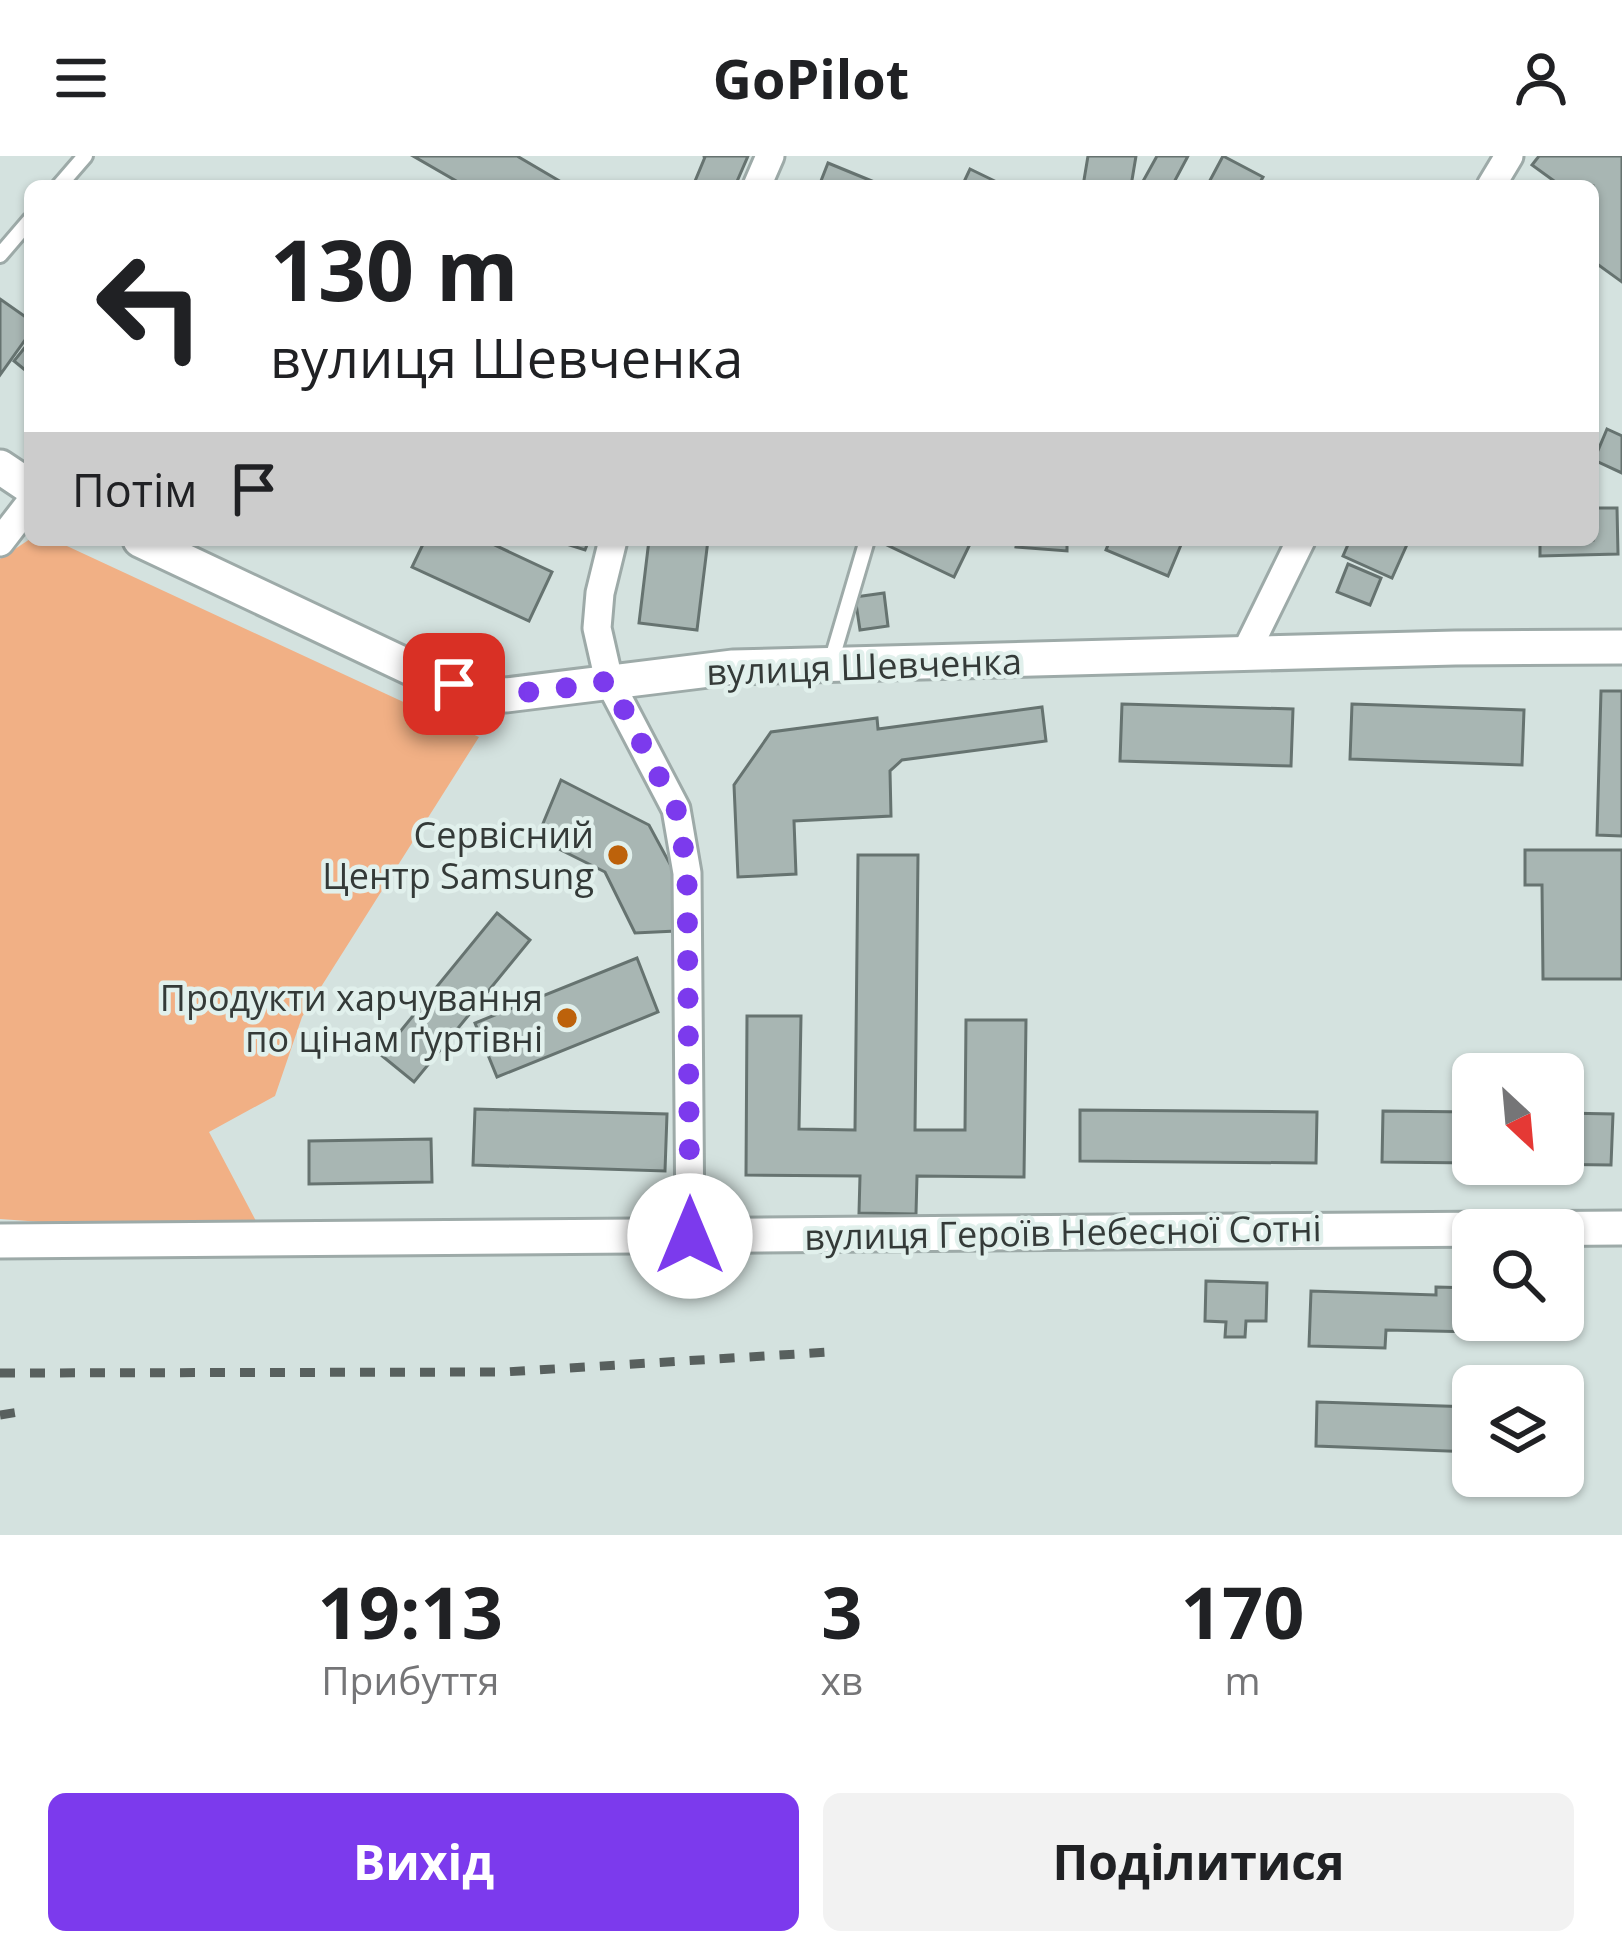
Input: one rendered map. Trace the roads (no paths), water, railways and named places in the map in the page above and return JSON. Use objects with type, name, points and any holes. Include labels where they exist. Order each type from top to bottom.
[{"type":"street","points":[[0,542],[24,511]]},
{"type":"street","name":"вулиця Шевченка","points":[[153,546],[428,676],[506,695],[733,668],[1246,652],[1622,647]]},
{"type":"street","points":[[612,546],[600,592],[597,628],[609,681],[676,809],[685,860],[690,1236]]},
{"type":"street","points":[[1246,652],[1298,546]]},
{"type":"street","name":"вулиця Героїв Небесної Сотні","points":[[2,1240],[1622,1228]]},
{"type":"lane","points":[[64,180],[85,156]]},
{"type":"lane","points":[[0,255],[24,227]]},
{"type":"lane","points":[[830,667],[865,546]]},
{"type":"railway","points":[[0,1373],[504,1372],[830,1352]]},
{"type":"railway","points":[[0,1415],[19,1412]]},
{"type":"place","name":"Сервісний Центр Samsung","points":[[618,855]]},
{"type":"place","name":"Продукти харчування по цінам ґуртівні","points":[[567,1018]]}]
